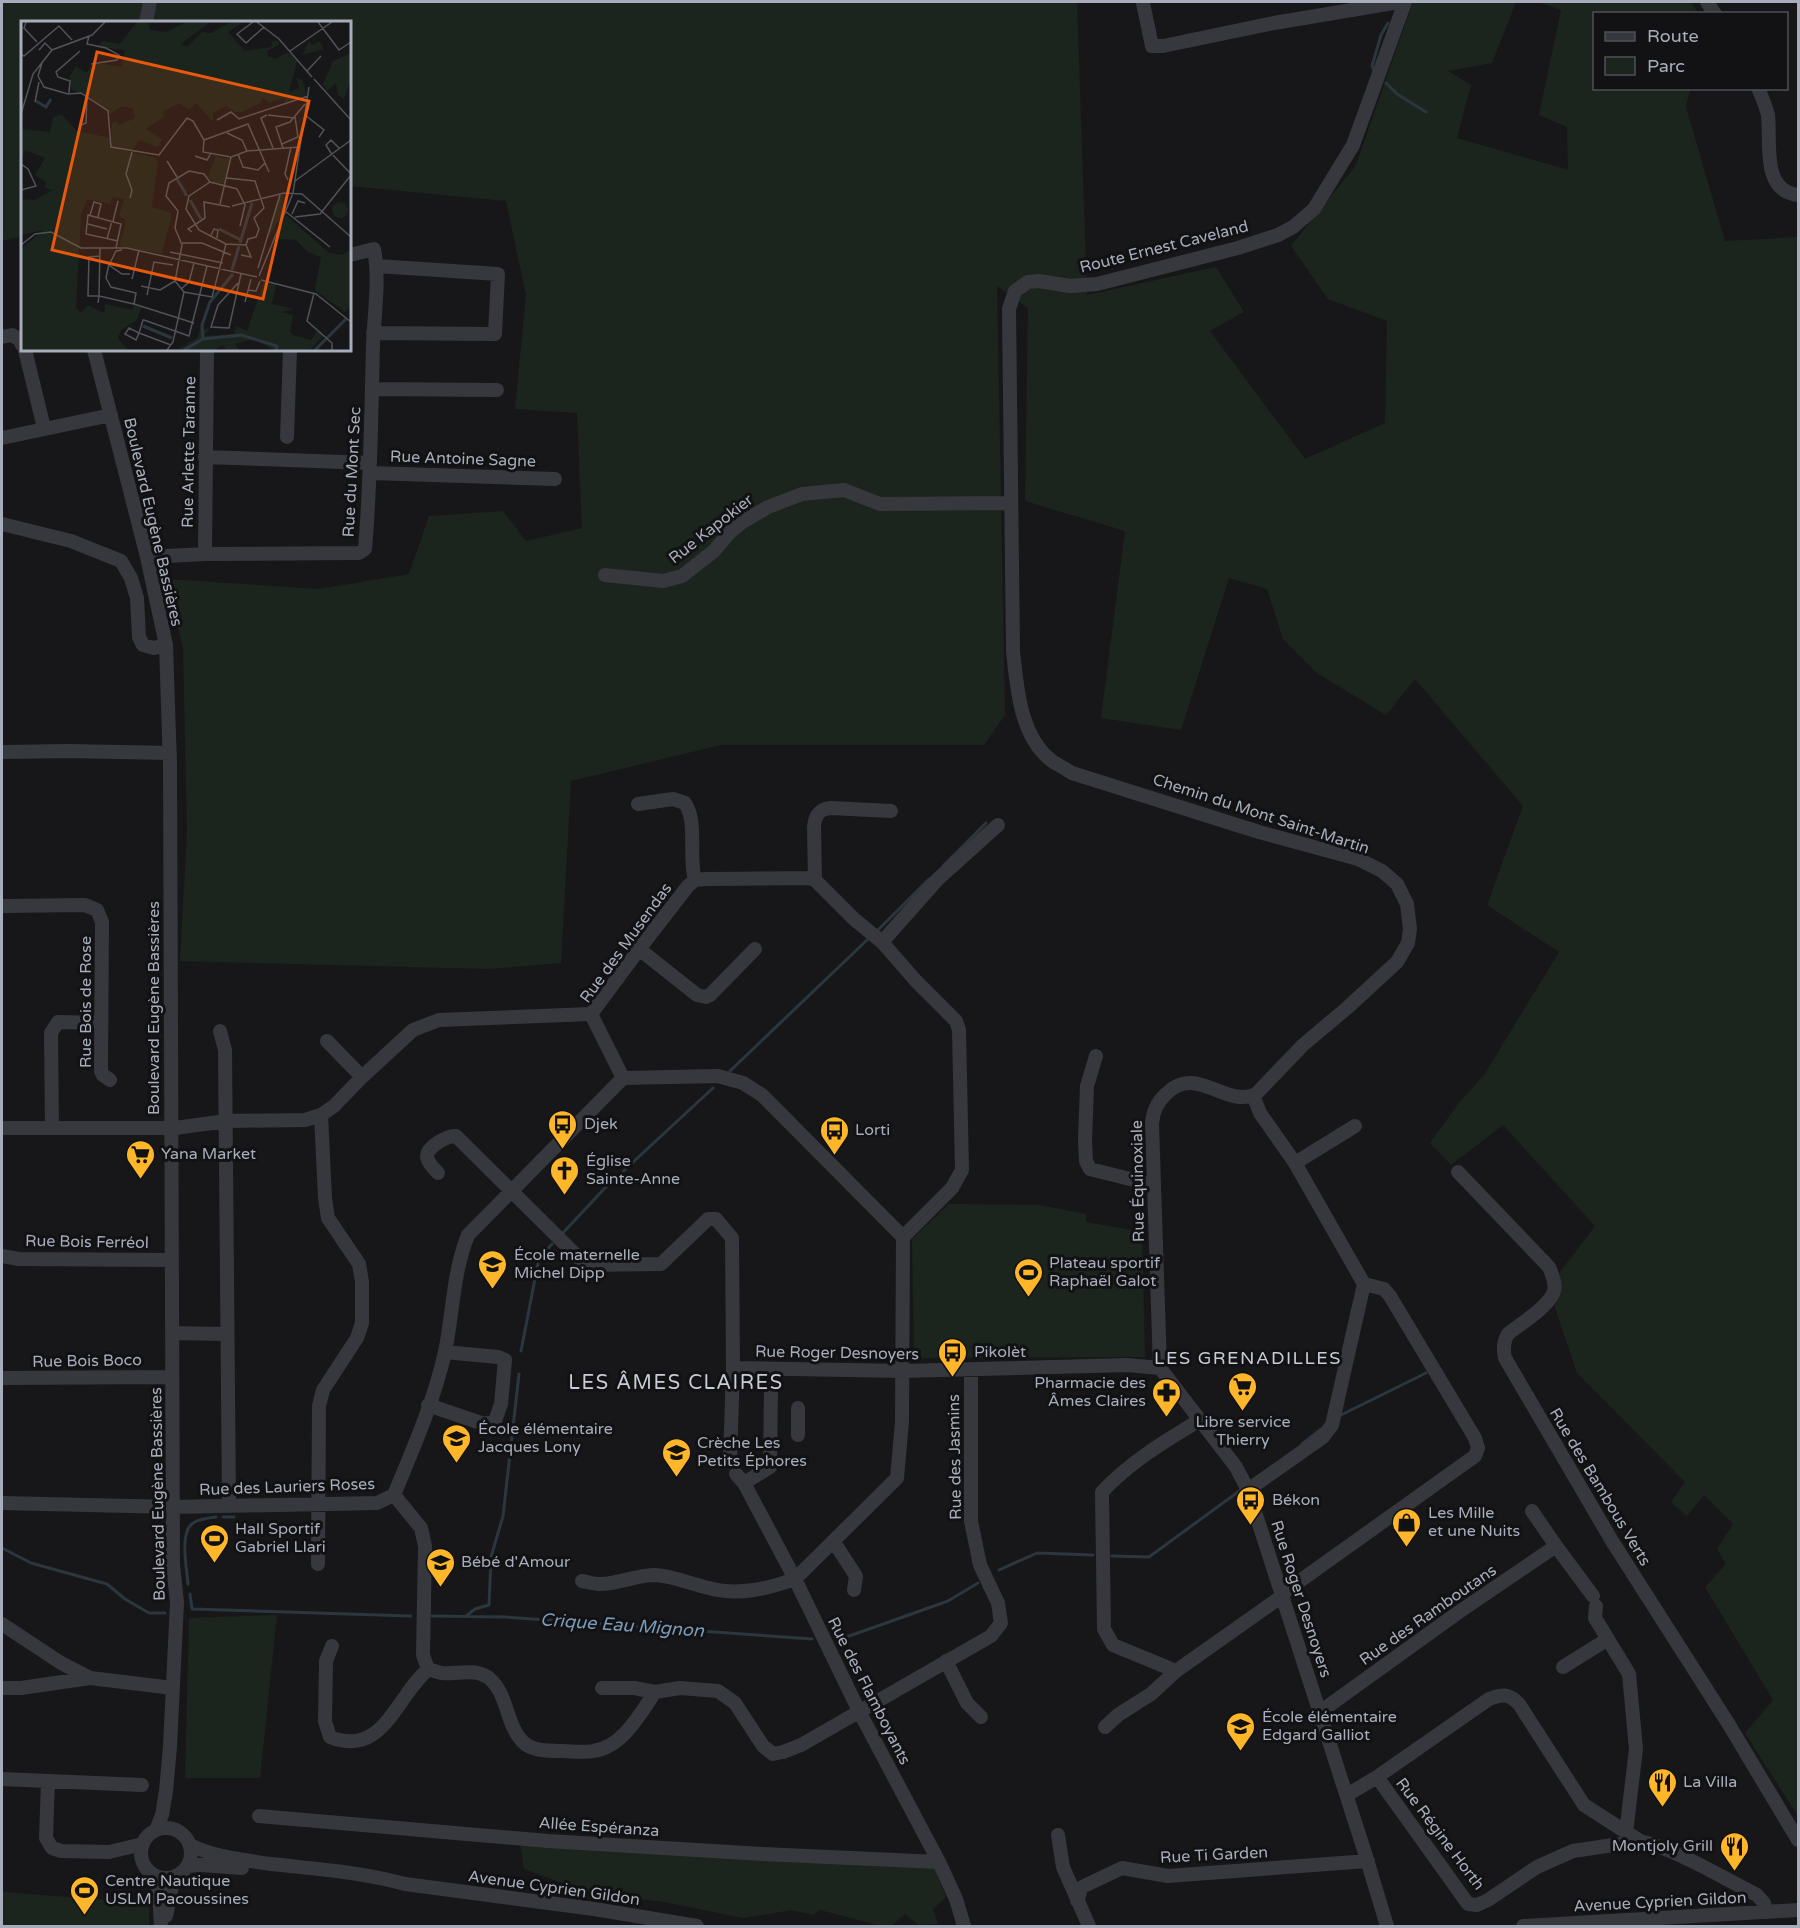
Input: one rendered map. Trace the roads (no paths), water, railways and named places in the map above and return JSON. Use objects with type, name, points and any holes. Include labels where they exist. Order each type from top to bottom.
[{"type":"street","points":[[146,21],[150,2]]},
{"type":"street","points":[[1143,3],[1152,46],[1163,46],[1274,23],[1399,2]]},
{"type":"street","name":"Route Ernest Caveland","points":[[1051,760],[1031,736],[1023,717],[1016,679],[1012,610],[1009,309],[1016,291],[1024,284],[1034,281],[1070,286],[1096,284],[1238,248],[1278,235],[1293,227],[1314,209],[1353,145],[1405,2]]},
{"type":"street","points":[[1759,90],[1767,114],[1771,168],[1775,182],[1784,191],[1798,195]]},
{"type":"street","name":"Rue du Mont Sec","points":[[147,557],[205,554],[359,554],[365,549],[377,266],[374,249],[351,255]]},
{"type":"street","points":[[373,333],[495,334],[498,274],[377,266]]},
{"type":"street","points":[[2,337],[12,335],[21,342]]},
{"type":"street","points":[[24,351],[44,428]]},
{"type":"street","name":"Boulevard Eugène Bassières","points":[[94,351],[147,557],[166,645],[170,753],[173,1565],[177,1602],[170,1747],[162,1815],[156,1830]]},
{"type":"street","name":"Rue Arlette Taranne","points":[[205,554],[207,351]]},
{"type":"street","points":[[287,437],[290,351]]},
{"type":"street","points":[[372,389],[497,390]]},
{"type":"street","points":[[2,438],[111,415]]},
{"type":"street","name":"Rue Antoine Sagne","points":[[205,457],[555,479]]},
{"type":"street","name":"Rue Kapokier","points":[[605,575],[663,580],[682,576],[714,551],[741,523],[768,507],[802,494],[844,490],[880,504],[1011,503]]},
{"type":"street","points":[[2,524],[71,541],[121,561],[132,578],[137,598],[139,637],[143,645],[154,648],[166,645]]},
{"type":"street","points":[[2,753],[69,751],[170,753]]},
{"type":"street","name":"Chemin du Mont Saint-Martin","points":[[1051,760],[1072,772],[1259,832],[1358,859],[1382,871],[1397,884],[1407,904],[1410,929],[1408,943],[1397,962],[1303,1045],[1253,1095]]},
{"type":"street","points":[[638,804],[673,799],[686,803],[691,821],[692,867],[695,880]]},
{"type":"street","points":[[582,1581],[601,1584],[659,1576],[711,1589],[743,1592],[773,1587],[795,1579],[897,1478],[902,1422],[903,1237],[952,1188],[962,1170],[959,1030],[956,1021],[916,981],[882,942],[854,919],[815,880],[814,827],[814,819],[824,808],[891,811]]},
{"type":"street","points":[[882,942],[938,879],[998,825]]},
{"type":"street","name":"Rue des Musendas","points":[[623,1078],[591,1014],[688,886],[695,880],[706,879],[808,878],[815,880]]},
{"type":"street","name":"Rue Bois de Rose","points":[[2,906],[85,904],[97,910],[102,922],[101,1071],[103,1076],[110,1080]]},
{"type":"street","points":[[639,949],[697,995],[706,997],[755,949]]},
{"type":"street","points":[[2,1128],[171,1128],[226,1121],[305,1120],[321,1115],[334,1106],[413,1030],[438,1020],[591,1014]]},
{"type":"street","points":[[51,1128],[51,1033],[58,1022],[101,1023]]},
{"type":"street","points":[[220,1031],[225,1050],[229,1505]]},
{"type":"street","points":[[327,1041],[362,1077]]},
{"type":"street","points":[[1096,1056],[1087,1086],[1084,1140],[1086,1161],[1090,1168],[1154,1185]]},
{"type":"street","points":[[623,1078],[718,1076],[743,1083],[762,1095],[903,1237]]},
{"type":"street","name":"Rue des Lauriers Roses","points":[[2,1503],[173,1508],[377,1503],[394,1495],[445,1352],[461,1252],[468,1235],[623,1078]]},
{"type":"street","name":"Rue Équinoxiale","points":[[1160,1368],[1153,1113],[1158,1103],[1170,1090],[1184,1083],[1197,1083],[1238,1097],[1246,1098],[1253,1095]]},
{"type":"street","points":[[1248,1490],[1323,1437],[1332,1425],[1364,1284],[1295,1163],[1260,1113],[1253,1095]]},
{"type":"street","points":[[318,1564],[320,1406],[324,1390],[357,1338],[362,1323],[360,1264],[328,1218],[321,1115]]},
{"type":"street","points":[[1295,1163],[1355,1126]]},
{"type":"street","points":[[438,1173],[429,1161],[428,1152],[444,1137],[456,1136],[586,1265],[661,1264],[708,1219],[716,1219],[732,1238],[733,1368],[730,1460]]},
{"type":"street","name":"Rue des Bambous Verts","points":[[1458,1172],[1549,1268],[1554,1279],[1554,1294],[1547,1303],[1505,1338],[1503,1347],[1505,1358],[1612,1541],[1728,1723],[1798,1840]]},
{"type":"street","name":"Rue Bois Ferréol","points":[[2,1256],[19,1259],[171,1260]]},
{"type":"street","points":[[1105,1726],[1151,1694],[1176,1671],[1278,1599],[1282,1593],[1473,1458],[1478,1451],[1475,1438],[1390,1296],[1384,1289],[1364,1284]]},
{"type":"street","points":[[172,1333],[227,1334]]},
{"type":"street","points":[[428,1405],[484,1424],[495,1421],[501,1404],[505,1360],[498,1357],[445,1352]]},
{"type":"street","name":"Rue Roger Desnoyers","points":[[733,1368],[902,1371],[1127,1365],[1160,1368],[1236,1467],[1248,1490],[1387,1926]]},
{"type":"street","points":[[773,1369],[772,1422],[798,1429],[798,1408]]},
{"type":"street","name":"Rue des Jasmins","points":[[654,1692],[680,1688],[718,1691],[735,1703],[763,1746],[773,1754],[801,1745],[991,1636],[1001,1623],[998,1603],[980,1565],[971,1521],[971,1369]]},
{"type":"street","name":"Rue Bois Boco","points":[[2,1378],[172,1377]]},
{"type":"street","points":[[1176,1671],[1113,1645],[1104,1629],[1102,1492],[1118,1475],[1156,1447],[1200,1420]]},
{"type":"street","name":"Rue des Flamboyants","points":[[772,1422],[770,1467],[740,1478],[795,1579],[859,1711],[939,1862],[956,1899],[964,1926]]},
{"type":"street","points":[[394,1495],[421,1528],[425,1546],[423,1655],[428,1669]]},
{"type":"street","points":[[1532,1511],[1594,1601],[1595,1618],[1629,1674],[1636,1749],[1626,1833]]},
{"type":"street","points":[[834,1542],[855,1576],[854,1590]]},
{"type":"street","name":"Rue des Ramboutans","points":[[1320,1712],[1456,1614],[1556,1546]]},
{"type":"street","points":[[2,1624],[61,1663],[90,1678]]},
{"type":"street","points":[[1563,1667],[1608,1639]]},
{"type":"street","points":[[333,1646],[326,1661],[325,1721],[330,1737],[340,1741],[353,1742],[374,1735],[387,1723],[428,1669]]},
{"type":"street","points":[[946,1661],[967,1703],[981,1717]]},
{"type":"street","points":[[58,1684],[61,1663]]},
{"type":"street","points":[[428,1669],[442,1673],[475,1672],[490,1679],[500,1693],[514,1730],[522,1742],[535,1749],[550,1751],[595,1751],[613,1744],[632,1726],[654,1692],[634,1688],[602,1688]]},
{"type":"street","points":[[2,1688],[58,1684],[90,1678],[173,1688]]},
{"type":"street","points":[[1347,1795],[1377,1777],[1489,1699],[1500,1695],[1512,1696],[1584,1805],[1640,1841]]},
{"type":"street","name":"Boulevard Eugène Bassières","points":[[170,1747],[172,1814],[175,1829]]},
{"type":"street","name":"Rue Régine Horth","points":[[1377,1777],[1468,1904],[1477,1905],[1488,1900],[1537,1867],[1573,1851],[1640,1841],[1650,1843],[1757,1895],[1764,1904],[1766,1912]]},
{"type":"street","points":[[2,1779],[142,1785]]},
{"type":"street","points":[[48,1781],[45,1825],[46,1838],[50,1846],[61,1851],[109,1852],[142,1861]]},
{"type":"street","name":"Allée Espéranza","points":[[259,1816],[559,1842],[939,1862]]},
{"type":"street","points":[[175,1829],[185,1836],[190,1845],[191,1854],[187,1866],[174,1877],[156,1876],[142,1861],[143,1844],[147,1836],[156,1830],[175,1829]]},
{"type":"street","points":[[1058,1835],[1063,1868],[1089,1926]]},
{"type":"street","points":[[109,1852],[143,1844]]},
{"type":"street","name":"Avenue Cyprien Gildon","points":[[190,1845],[204,1852],[235,1859],[382,1877],[405,1884],[594,1909],[697,1926]]},
{"type":"street","name":"Rue Ti Garden","points":[[1077,1901],[1082,1887],[1122,1868],[1168,1876],[1368,1861]]},
{"type":"street","name":"Avenue Cyprien Gildon","points":[[187,1866],[202,1864],[384,1885],[405,1884]]},
{"type":"street","points":[[156,1876],[163,1926]]},
{"type":"street","points":[[163,1926],[174,1877]]},
{"type":"street","name":"Avenue Cyprien Gildon","points":[[1523,1926],[1674,1922],[1798,1910]]},
{"type":"waterway","points":[[1374,70],[1372,66],[1381,35],[1388,23]]},
{"type":"waterway","points":[[1386,83],[1397,94],[1426,112]]},
{"type":"waterway","points":[[943,866],[986,823]]},
{"type":"waterway","points":[[878,930],[929,879]]},
{"type":"waterway","points":[[730,1071],[867,940]]},
{"type":"waterway","points":[[561,1235],[604,1189],[713,1088]]},
{"type":"waterway","points":[[521,1351],[539,1258],[552,1244]]},
{"type":"waterway","name":"Crique Eau Mignon","points":[[1339,1416],[1426,1373]]},
{"type":"waterway","points":[[466,1616],[475,1609],[489,1605],[491,1557],[503,1516],[519,1374]]},
{"type":"waterway","name":"Crique Eau Mignon","points":[[1302,1444],[1321,1429]]},
{"type":"waterway","name":"Crique Eau Mignon","points":[[1112,1556],[1149,1557],[1242,1489]]},
{"type":"waterway","points":[[188,1584],[186,1534],[193,1523],[216,1517]]},
{"type":"waterway","points":[[223,1517],[234,1517]]},
{"type":"waterway","name":"Crique Eau Mignon","points":[[2,1548],[31,1563],[107,1584],[125,1599],[149,1613],[165,1613]]},
{"type":"waterway","name":"Crique Eau Mignon","points":[[999,1570],[1037,1553],[1093,1555]]},
{"type":"waterway","name":"Crique Eau Mignon","points":[[838,1640],[948,1601],[978,1583]]},
{"type":"waterway","name":"Crique Eau Mignon","points":[[190,1594],[192,1609],[411,1616]]},
{"type":"waterway","name":"Crique Eau Mignon","points":[[432,1616],[506,1617],[812,1639]]},
{"type":"place","name":"Djek","points":[[563,1150]]},
{"type":"place","name":"Lorti","points":[[834,1156]]},
{"type":"place","name":"Yana Market","points":[[140,1180]]},
{"type":"place","name":"Église Sainte-Anne","points":[[565,1196]]},
{"type":"place","name":"École maternelle Michel Dipp","points":[[493,1290]]},
{"type":"place","name":"Plateau sportif Raphaël Galot","points":[[1028,1298]]},
{"type":"place","name":"Pikolèt","points":[[953,1378]]},
{"type":"place","name":"Libre service Thierry","points":[[1243,1412]]},
{"type":"place","name":"Pharmacie des Âmes Claires","points":[[1167,1418]]},
{"type":"place","name":"École élémentaire Jacques Lony","points":[[457,1464]]},
{"type":"place","name":"Crèche Les Petits Éphores","points":[[676,1478]]},
{"type":"place","name":"Békon","points":[[1251,1526]]},
{"type":"place","name":"Les Mille et une Nuits","points":[[1407,1548]]},
{"type":"place","name":"Hall Sportif Gabriel Llari","points":[[214,1564]]},
{"type":"place","name":"Bébé d'Amour","points":[[440,1588]]},
{"type":"place","name":"École élémentaire Edgard Galliot","points":[[1241,1752]]},
{"type":"place","name":"La Villa","points":[[1662,1808]]},
{"type":"place","name":"Montjoly Grill","points":[[1734,1872]]},
{"type":"place","name":"Centre Nautique USLM Pacoussines","points":[[84,1916]]},
{"type":"district","name":"LES GRENADILLES","points":[[1248,1358]]},
{"type":"district","name":"LES ÂMES CLAIRES","points":[[676,1383]]}]
